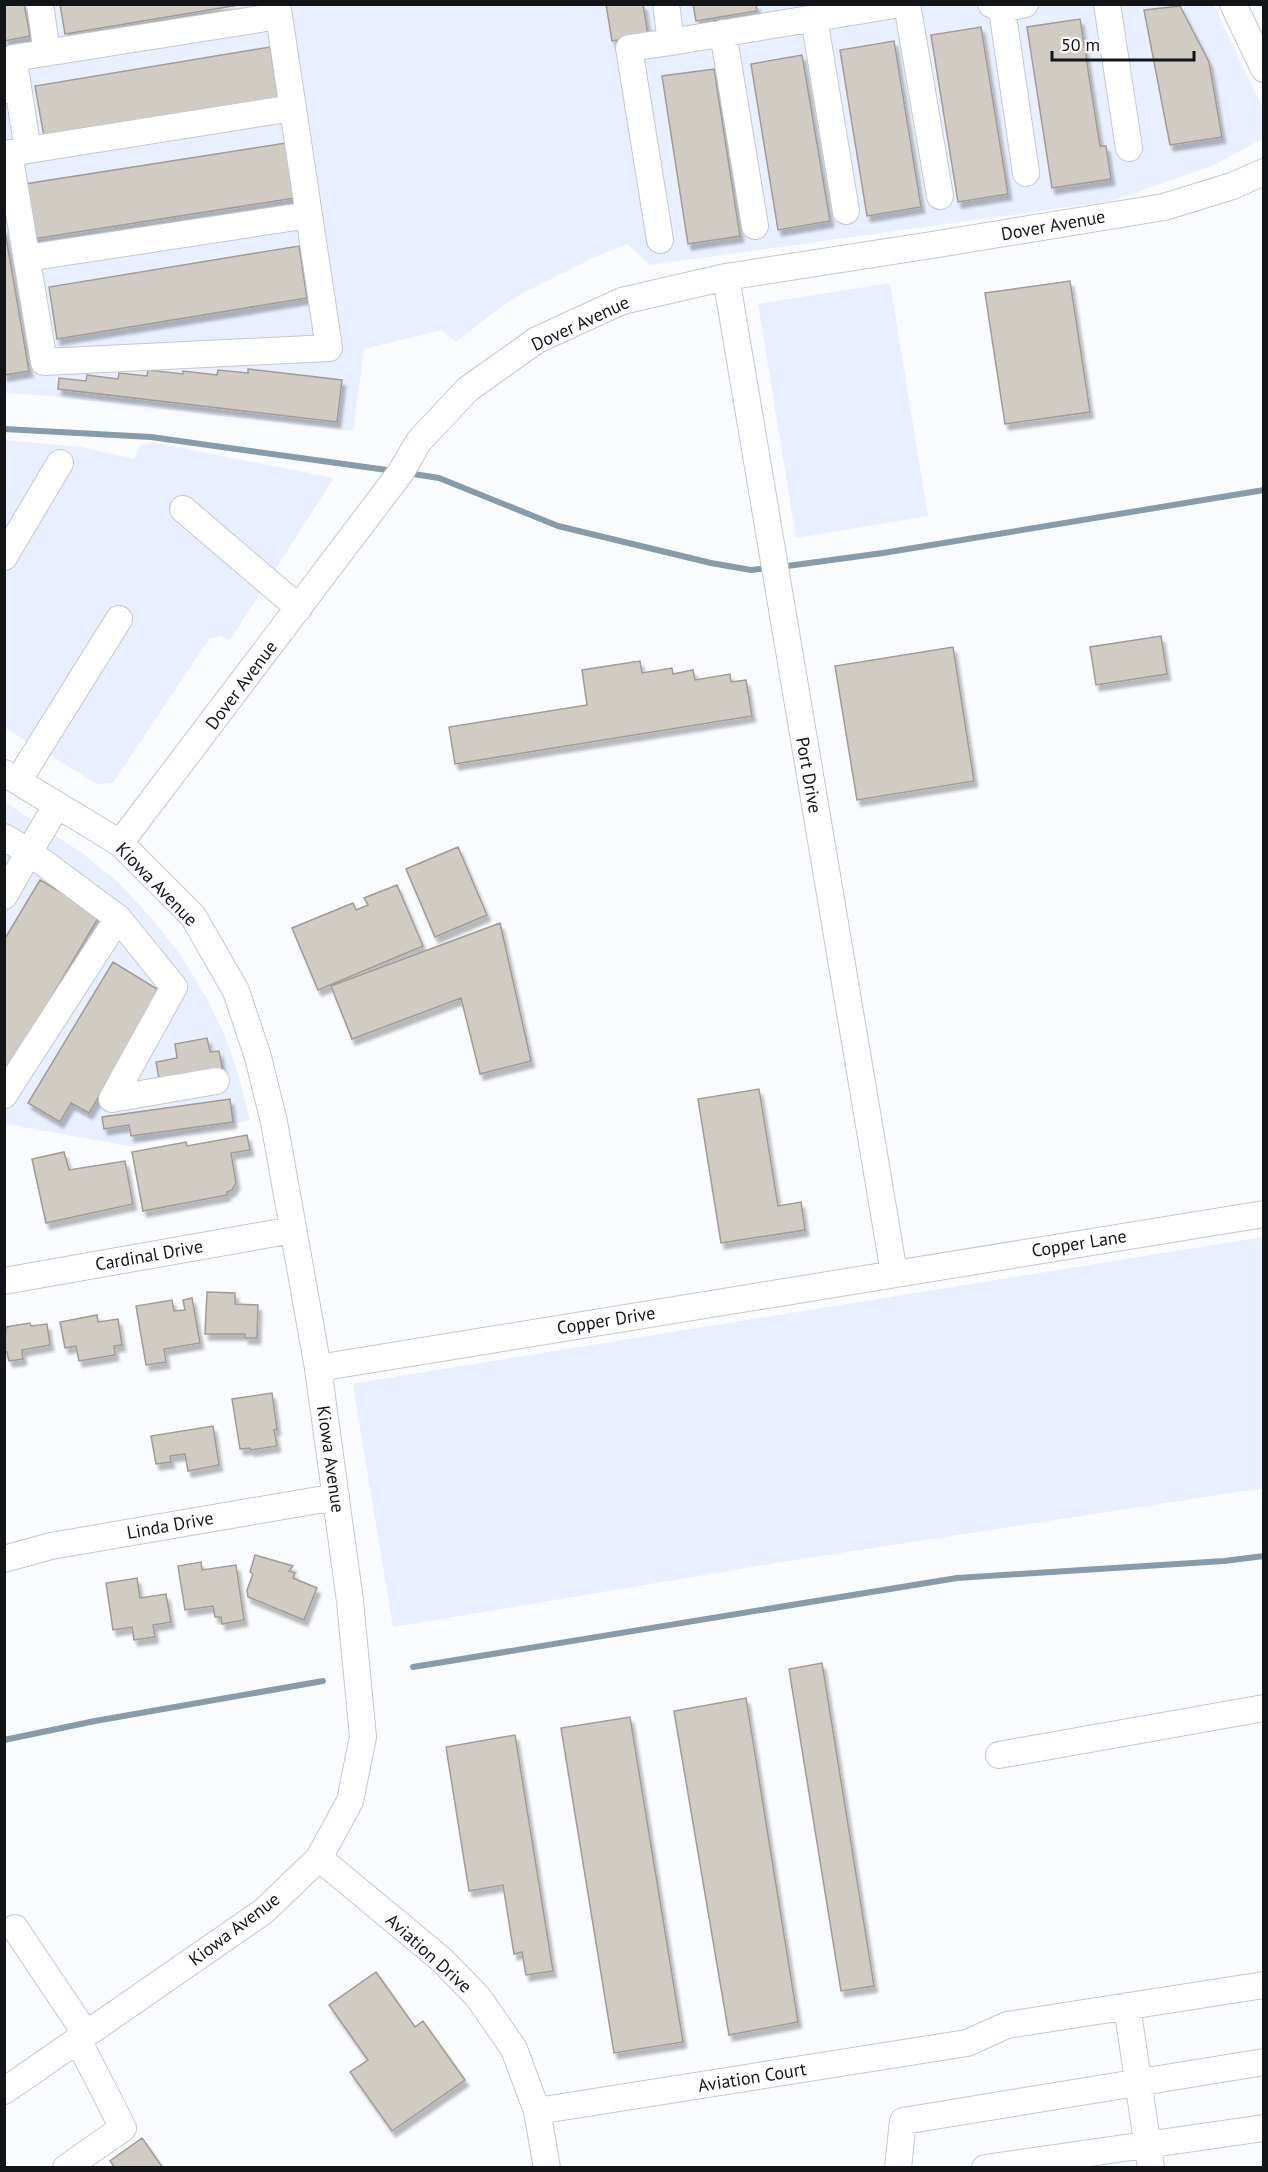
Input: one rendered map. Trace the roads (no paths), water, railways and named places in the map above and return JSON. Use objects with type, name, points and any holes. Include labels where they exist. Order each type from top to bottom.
[{"type":"street","points":[[40,4],[47,53]]},
{"type":"street","points":[[666,4],[671,42]]},
{"type":"street","points":[[660,240],[629,48],[723,33],[776,14],[814,18],[900,4]]},
{"type":"street","points":[[907,4],[939,196]]},
{"type":"street","points":[[1107,4],[1129,148]]},
{"type":"street","points":[[1233,4],[1263,69]]},
{"type":"street","points":[[1006,6],[1026,173]]},
{"type":"street","points":[[28,150],[11,88],[14,58],[278,10],[293,108],[329,348],[44,362],[9,153],[28,150],[293,108]]},
{"type":"street","points":[[814,18],[846,211]]},
{"type":"street","points":[[723,33],[755,226]]},
{"type":"street","name":"Dover Avenue","points":[[120,843],[402,472],[419,441],[468,389],[537,340],[622,301],[726,277],[1164,207],[1232,186],[1263,172]]},
{"type":"street","points":[[27,258],[309,215]]},
{"type":"street","name":"Port Drive","points":[[726,277],[894,1273]]},
{"type":"street","points":[[4,556],[60,463]]},
{"type":"street","points":[[183,509],[299,608]]},
{"type":"street","points":[[11,777],[119,619]]},
{"type":"street","name":"Kiowa Avenue","points":[[4,2091],[264,1911],[319,1858],[350,1801],[363,1737],[350,1601],[318,1368],[274,1122],[258,1057],[236,991],[193,916],[120,843],[11,777]]},
{"type":"street","points":[[4,896],[57,805]]},
{"type":"street","points":[[4,837],[29,852],[118,918],[174,987],[112,1100],[216,1081]]},
{"type":"street","points":[[4,1095],[118,918]]},
{"type":"street","name":"Copper Lane","points":[[894,1273],[1263,1214]]},
{"type":"street","name":"Cardinal Drive","points":[[4,1281],[293,1230]]},
{"type":"street","name":"Copper Drive","points":[[318,1368],[894,1273]]},
{"type":"street","name":"Linda Drive","points":[[4,1559],[51,1546],[336,1497]]},
{"type":"street","points":[[999,1755],[1263,1708]]},
{"type":"street","name":"Aviation Drive","points":[[319,1858],[442,1960],[478,1997],[514,2049],[537,2111],[546,2168]]},
{"type":"street","points":[[15,1928],[82,2037],[123,2128],[66,2168]]},
{"type":"street","name":"Aviation Court","points":[[537,2111],[967,2043],[1007,2025],[1263,1985]]},
{"type":"street","points":[[1127,2006],[1149,2156]]},
{"type":"street","points":[[898,2168],[903,2121],[1263,2062]]},
{"type":"street","points":[[985,2168],[1149,2156],[1263,2128]]},
{"type":"waterway","points":[[4,429],[151,437],[394,471]]},
{"type":"waterway","points":[[407,473],[439,478],[558,526],[711,563],[751,570],[769,568]]},
{"type":"waterway","points":[[780,567],[883,553],[1264,490]]},
{"type":"waterway","points":[[413,1667],[957,1578],[1224,1561],[1264,1556]]},
{"type":"waterway","points":[[4,1740],[95,1721],[323,1681]]}]
